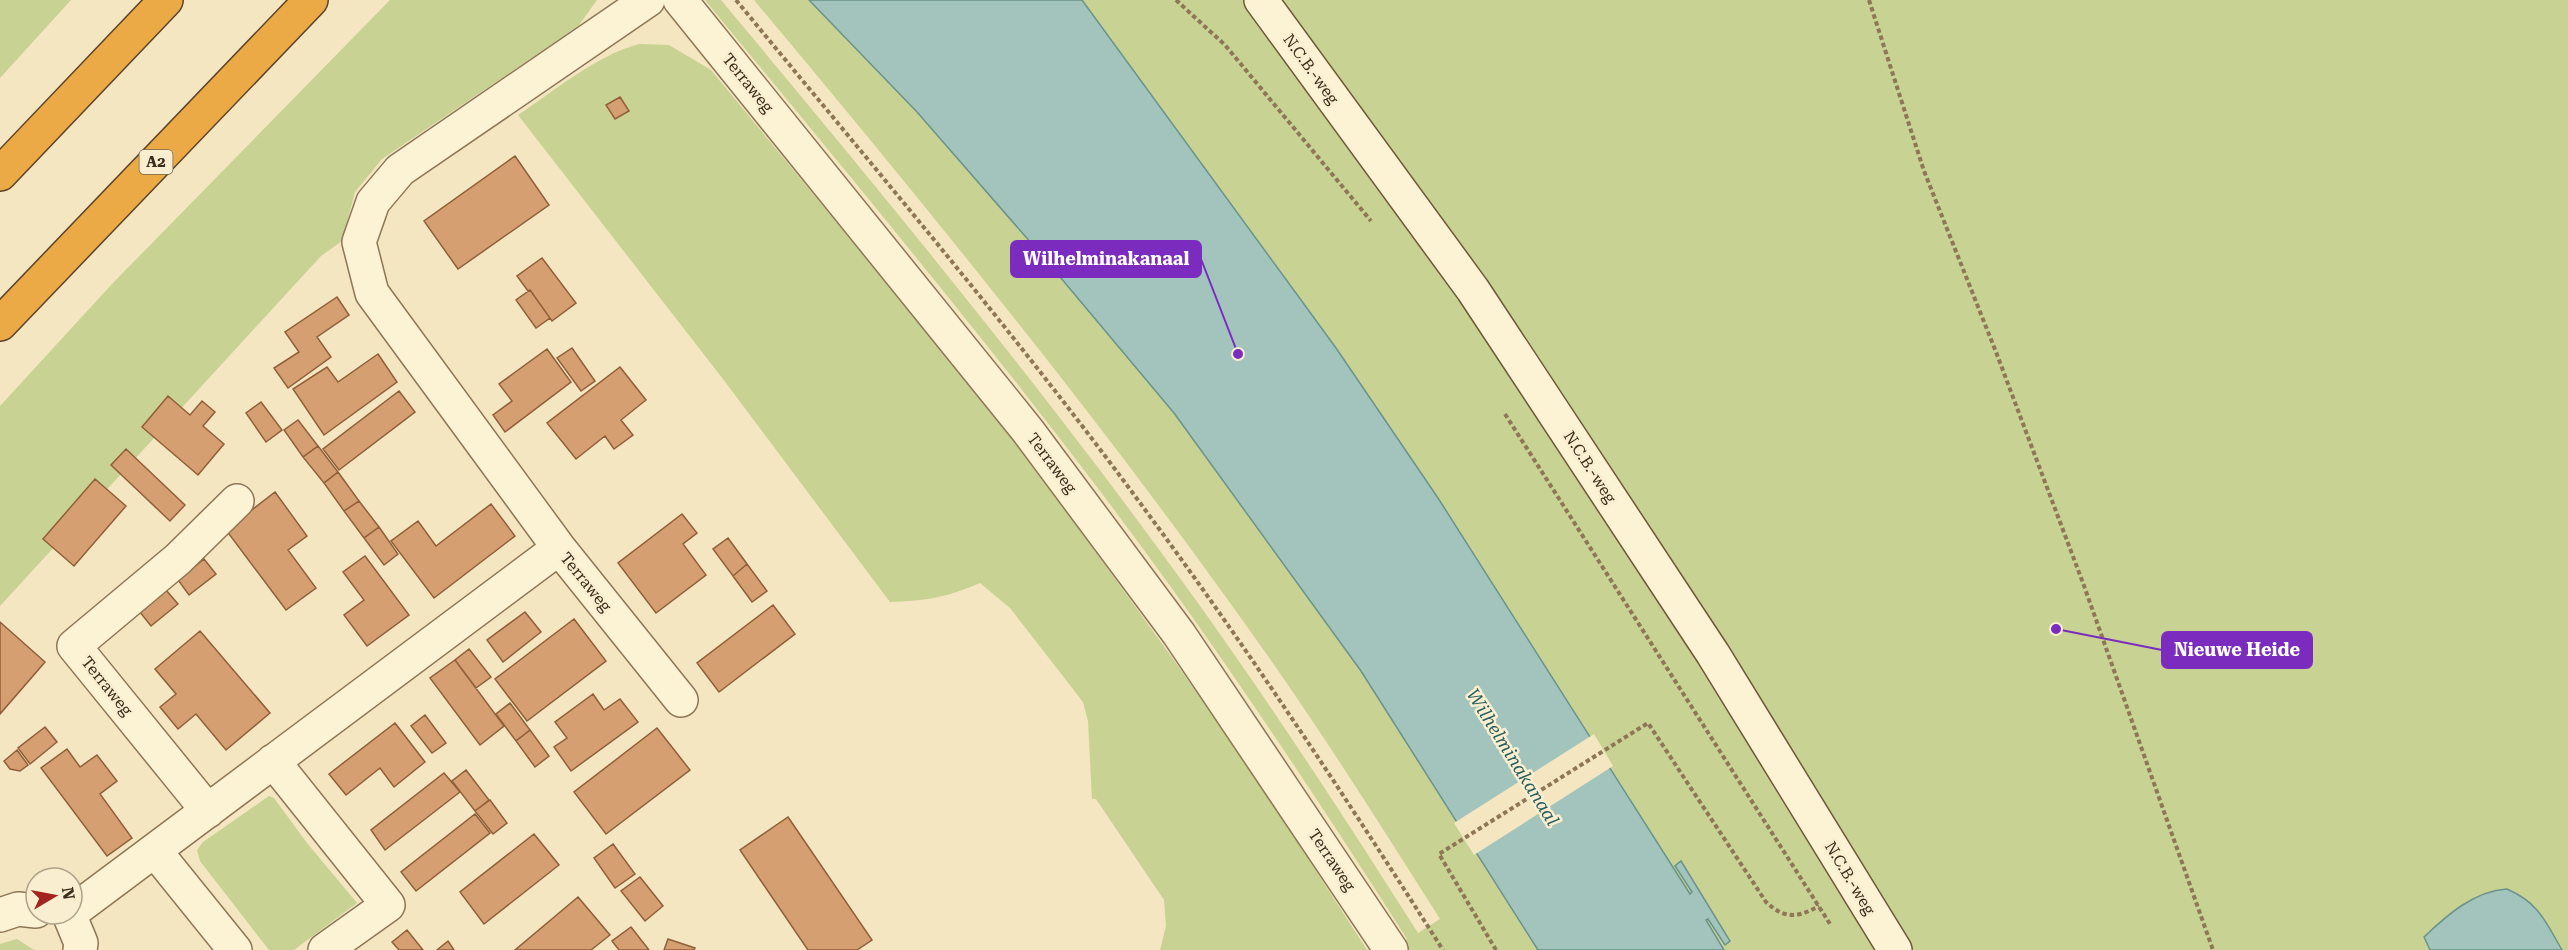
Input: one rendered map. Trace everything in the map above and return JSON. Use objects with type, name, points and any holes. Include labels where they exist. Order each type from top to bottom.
[{"type":"highway","points":[[0,174],[166,0]]},
{"type":"highway","name":"A2","points":[[0,324],[311,0]]},
{"type":"street","name":"Terraweg","points":[[648,0],[400,170],[373,202],[359,242],[372,293],[559,548],[681,700]]},
{"type":"street","name":"Terraweg","points":[[680,0],[1029,431],[1179,634],[1391,950]]},
{"type":"street","name":"N.C.B.-weg","points":[[1261,0],[1473,290],[1713,654],[1894,950]]},
{"type":"street","name":"Terraweg","points":[[208,811],[74,646],[178,559],[237,501]]},
{"type":"street","name":"Terraweg","points":[[84,903],[559,548]]},
{"type":"street","points":[[273,761],[388,905],[325,950]]},
{"type":"street","points":[[155,851],[234,950]]},
{"type":"street","points":[[0,915],[18,909],[24,910]]},
{"type":"street","points":[[75,926],[81,943],[80,950]]},
{"type":"path","points":[[1176,0],[1225,45],[1377,228]]},
{"type":"path","points":[[1869,0],[1924,171],[1996,352],[2079,572],[2213,950]]},
{"type":"path","points":[[1496,950],[1439,854],[1648,723],[1761,896],[1781,914],[1793,917],[1819,906],[1503,411]]},
{"type":"green space","points":[[0,0],[71,0],[0,78]]},
{"type":"green space","points":[[390,0],[597,0],[579,25],[382,159],[355,192],[342,241],[321,256],[0,606],[0,406],[112,284]]},
{"type":"green space","points":[[705,0],[721,0],[901,218],[1077,441],[1190,592],[1249,676],[1418,933],[1440,919],[1325,740],[1253,635],[1134,472],[1010,313],[754,0],[809,0],[917,112],[1045,259],[1174,413],[1361,671],[1631,800],[1438,498],[1336,348],[1082,0],[2568,0],[2568,950],[1391,950],[1407,939],[1295,767],[1178,597],[1097,487],[1001,364]]},
{"type":"green space","points":[[639,44],[669,45],[711,70],[986,404],[1176,663],[1262,787],[1367,950],[1160,950],[1166,926],[1164,900],[1096,799],[1092,799],[1088,721],[1083,702],[1010,608],[980,583],[936,597],[890,602],[723,379],[518,115],[591,65],[623,49]]},
{"type":"green space","points":[[269,796],[274,798],[307,843],[357,903],[294,950],[269,950],[200,861],[197,850],[203,842]]},
{"type":"green space","points":[[17,939],[34,950],[0,950],[0,944]]},
{"type":"water","points":[[809,0],[1082,0],[1336,348],[1438,498],[1690,894],[1692,892],[1675,866],[1681,861],[1730,941],[1725,945],[1708,919],[1706,920],[1724,950],[1538,950],[1361,671],[1174,413],[1045,259],[917,112]]},
{"type":"water","points":[[2507,889],[2527,900],[2534,907],[2546,922],[2562,950],[2430,950],[2424,937],[2442,920],[2472,899]]},
{"type":"pier","points":[[1594,734],[1613,766],[1474,855],[1454,823]]},
{"type":"building","points":[[620,97],[629,111],[615,119],[606,105]]},
{"type":"building","points":[[515,156],[549,205],[458,269],[424,221]]},
{"type":"building","points":[[542,258],[576,303],[552,321],[517,276]]},
{"type":"building","points":[[530,290],[550,318],[536,328],[516,300]]},
{"type":"building","points":[[337,297],[349,315],[317,337],[331,357],[288,388],[274,368],[299,352],[285,332]]},
{"type":"building","points":[[572,348],[595,381],[581,391],[557,358]]},
{"type":"building","points":[[547,349],[571,382],[505,432],[493,415],[512,401],[499,384]]},
{"type":"building","points":[[378,354],[397,382],[324,435],[293,389],[327,367],[338,382]]},
{"type":"building","points":[[620,367],[646,400],[621,420],[633,435],[614,449],[605,436],[576,459],[547,423]]},
{"type":"building","points":[[399,391],[415,412],[339,470],[323,449]]},
{"type":"building","points":[[168,396],[190,415],[202,401],[215,412],[203,426],[224,444],[198,475],[142,427]]},
{"type":"building","points":[[261,402],[282,430],[266,442],[246,413]]},
{"type":"building","points":[[298,420],[318,446],[303,457],[284,430]]},
{"type":"building","points":[[318,446],[338,472],[324,483],[303,457]]},
{"type":"building","points":[[126,449],[185,505],[170,521],[111,465]]},
{"type":"building","points":[[338,472],[359,501],[344,511],[324,483]]},
{"type":"building","points":[[95,479],[126,506],[74,566],[43,539]]},
{"type":"building","points":[[275,492],[307,536],[288,550],[316,588],[286,610],[226,530]]},
{"type":"building","points":[[359,501],[379,527],[364,538],[344,511]]},
{"type":"building","points":[[491,504],[515,536],[434,598],[391,541],[418,521],[436,546]]},
{"type":"building","points":[[682,514],[697,533],[683,544],[706,575],[656,613],[618,563]]},
{"type":"building","points":[[379,527],[398,554],[384,565],[364,538]]},
{"type":"building","points":[[728,538],[747,564],[733,576],[713,549]]},
{"type":"building","points":[[365,556],[409,615],[367,646],[344,615],[364,600],[343,572]]},
{"type":"building","points":[[204,559],[216,574],[189,595],[178,580]]},
{"type":"building","points":[[747,564],[767,591],[752,602],[733,576]]},
{"type":"building","points":[[166,590],[178,604],[151,626],[139,611]]},
{"type":"building","points":[[773,605],[795,634],[719,692],[697,663]]},
{"type":"building","points":[[525,612],[541,632],[503,662],[487,640]]},
{"type":"building","points":[[574,619],[606,661],[527,721],[495,679]]},
{"type":"building","points":[[0,622],[45,662],[0,714]]},
{"type":"building","points":[[200,631],[270,713],[226,750],[196,714],[178,729],[160,707],[176,694],[155,669]]},
{"type":"building","points":[[469,649],[491,677],[476,688],[455,660]]},
{"type":"building","points":[[455,660],[504,726],[480,745],[430,678]]},
{"type":"building","points":[[593,694],[604,710],[620,699],[638,722],[571,771],[554,747],[567,738],[555,722]]},
{"type":"building","points":[[510,703],[530,730],[516,741],[496,714]]},
{"type":"building","points":[[425,715],[446,743],[432,753],[411,726]]},
{"type":"building","points":[[395,723],[425,762],[394,787],[380,768],[346,795],[329,774]]},
{"type":"building","points":[[45,727],[57,742],[30,764],[18,748]]},
{"type":"building","points":[[657,728],[690,770],[606,834],[574,792]]},
{"type":"building","points":[[530,730],[549,756],[535,767],[516,741]]},
{"type":"building","points":[[67,749],[80,767],[97,755],[117,781],[100,794],[132,838],[107,856],[41,768]]},
{"type":"building","points":[[17,750],[28,765],[20,771],[10,769],[4,761]]},
{"type":"building","points":[[466,770],[489,800],[475,811],[452,781]]},
{"type":"building","points":[[444,773],[460,792],[385,850],[371,830]]},
{"type":"building","points":[[490,800],[507,823],[493,834],[475,811]]},
{"type":"building","points":[[475,814],[490,833],[416,891],[401,872]]},
{"type":"building","points":[[788,817],[872,940],[857,950],[808,950],[740,850]]},
{"type":"building","points":[[534,834],[559,865],[484,924],[460,892]]},
{"type":"building","points":[[613,844],[635,874],[615,888],[594,858]]},
{"type":"building","points":[[640,877],[663,906],[645,921],[621,891]]},
{"type":"building","points":[[578,897],[610,935],[591,950],[515,950]]},
{"type":"building","points":[[631,927],[649,950],[619,950],[612,941]]},
{"type":"building","points":[[407,930],[423,950],[399,950],[392,942]]},
{"type":"building","points":[[668,939],[695,948],[694,950],[664,950]]},
{"type":"building","points":[[448,941],[454,950],[437,950]]},
{"type":"place","name":"Wilhelminakanaal","points":[[1238,354]]},
{"type":"place","name":"Nieuwe Heide","points":[[2056,629]]}]
